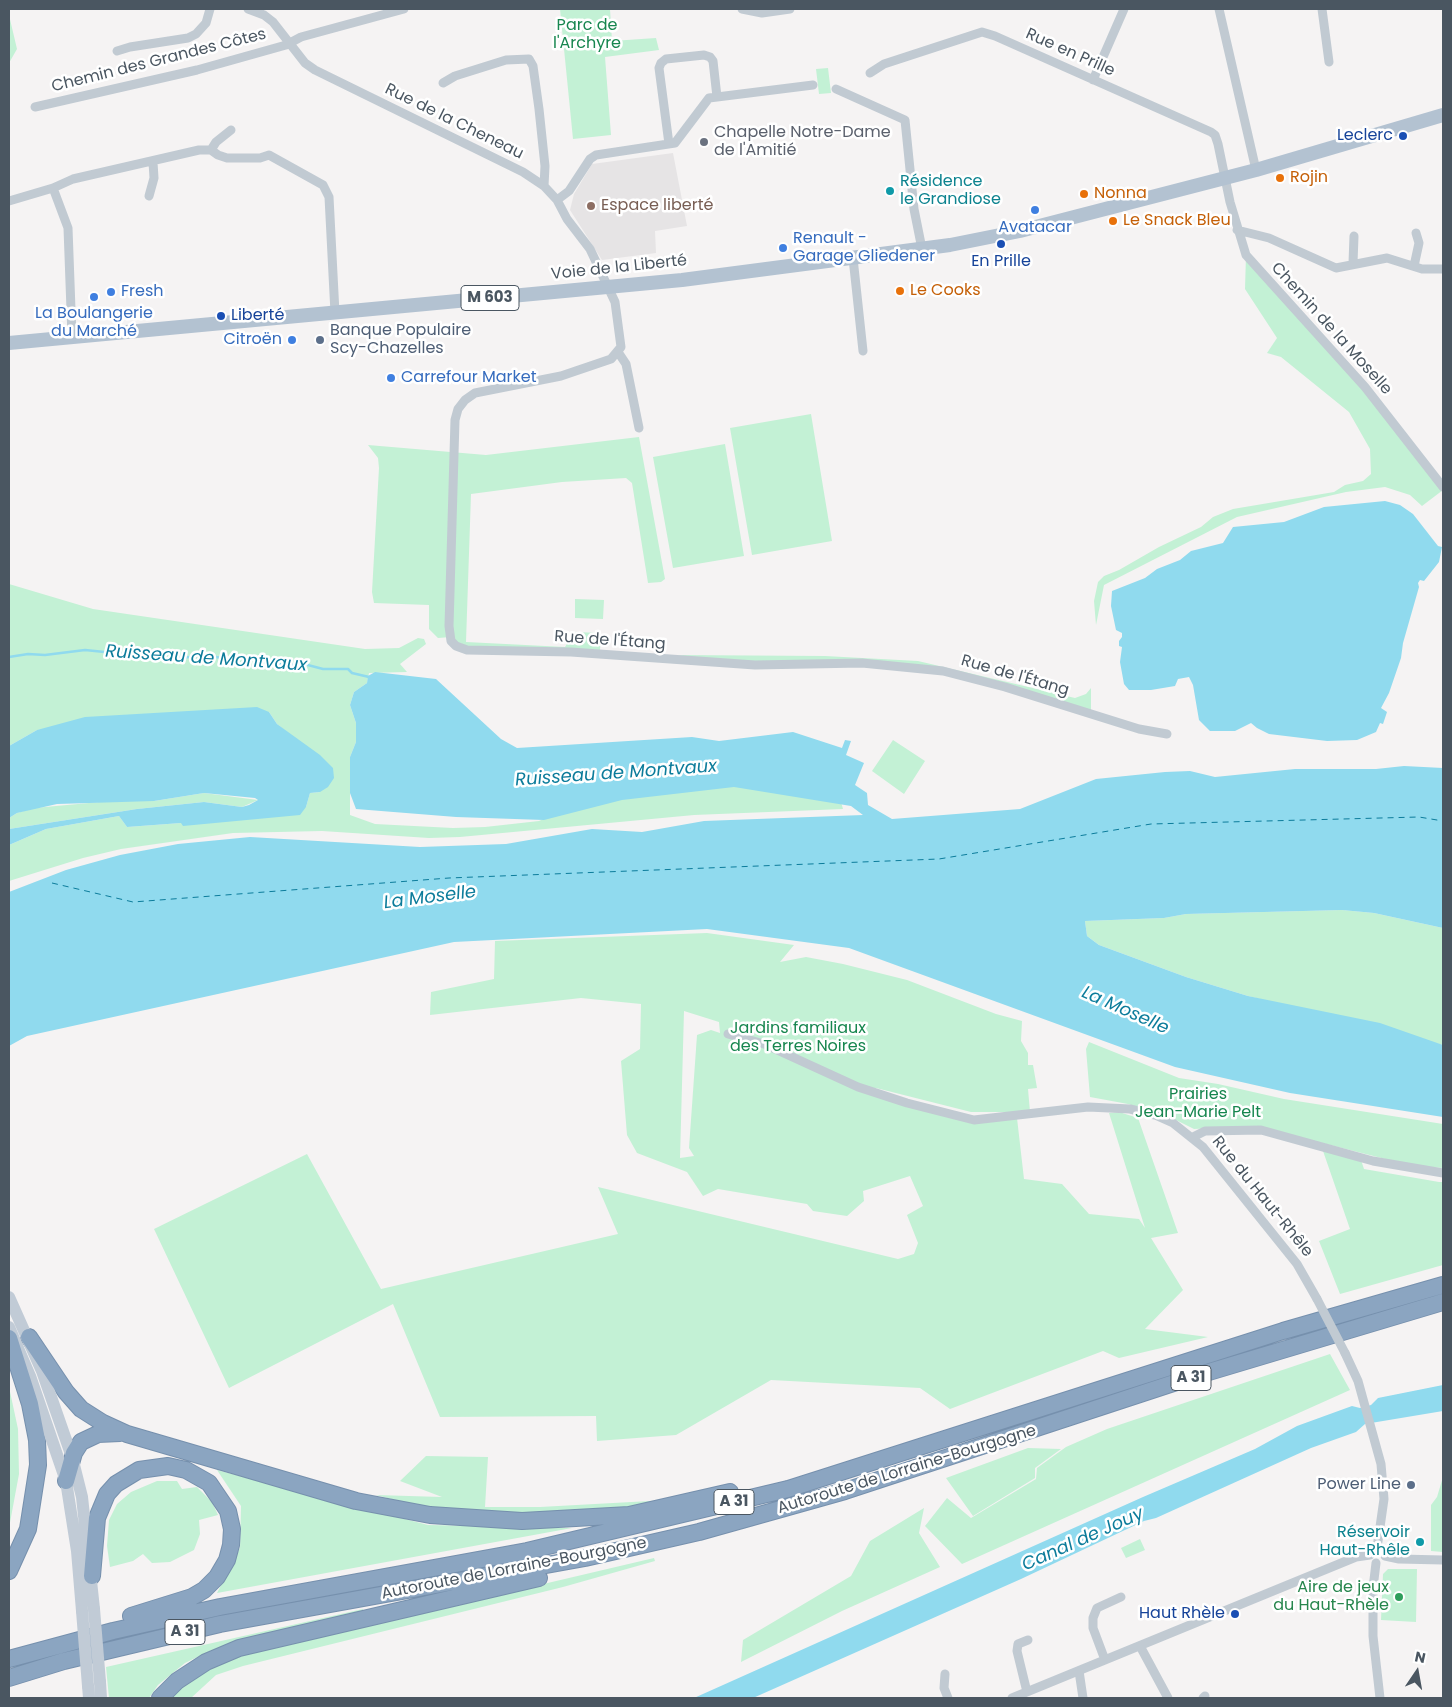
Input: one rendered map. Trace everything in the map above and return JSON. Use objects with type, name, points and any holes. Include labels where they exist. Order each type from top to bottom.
[{"type":"highway","name":"Autoroute de Lorraine-Bourgogne","points":[[9,1659],[113,1631],[220,1607],[527,1551],[632,1528],[788,1489],[1283,1331],[1443,1285]]},
{"type":"highway","name":"Autoroute de Lorraine-Bourgogne","points":[[9,1678],[64,1661],[220,1624],[622,1550],[742,1520],[845,1491],[1189,1378],[1443,1302]]},
{"type":"highway","points":[[29,1337],[66,1392],[81,1409],[103,1423],[127,1434],[356,1501],[430,1515],[522,1521],[629,1515],[898,1454]]},
{"type":"highway","points":[[9,1338],[30,1404],[37,1440],[38,1465],[28,1529],[9,1571]]},
{"type":"highway","points":[[66,1481],[72,1458],[81,1442],[89,1436],[111,1432],[127,1434]]},
{"type":"highway","points":[[9,1651],[178,1603],[204,1590],[217,1577],[227,1560],[231,1545],[232,1528],[228,1511],[209,1483],[186,1470],[168,1466],[151,1467],[127,1475],[107,1494],[100,1505],[95,1532],[92,1576]]},
{"type":"highway","points":[[160,1698],[177,1681],[206,1662],[239,1648],[596,1564],[622,1550]]},
{"type":"highway","points":[[9,1688],[52,1672],[64,1661]]},
{"type":"main road","name":"M 603","points":[[1225,177],[1256,170],[1443,115]]},
{"type":"main road","name":"Voie de la Liberté","points":[[9,343],[609,287],[922,249],[1006,234],[1225,177]]},
{"type":"main road","points":[[9,1297],[29,1337],[72,1458],[82,1498],[92,1576],[88,1610]]},
{"type":"main road","points":[[9,1327],[30,1376],[66,1481],[88,1610],[92,1689],[101,1698]]},
{"type":"street","points":[[117,51],[130,47],[188,38],[196,34],[206,23],[210,9]]},
{"type":"street","points":[[248,9],[266,12]]},
{"type":"street","name":"Chemin des Grandes Côtes","points":[[35,107],[197,70],[289,43],[302,37],[404,9]]},
{"type":"street","points":[[742,9],[762,13],[790,9]]},
{"type":"street","points":[[1093,80],[1124,9]]},
{"type":"street","points":[[1219,9],[1256,170]]},
{"type":"street","points":[[1322,9],[1329,62]]},
{"type":"street","name":"Rue de la Cheneau","points":[[266,12],[305,63],[315,70],[523,172],[544,186],[557,200],[567,219],[590,250],[609,287],[615,302],[621,339],[618,352]]},
{"type":"street","name":"Rue en Prille","points":[[870,73],[884,64],[982,32],[1215,134],[1225,177]]},
{"type":"street","points":[[669,144],[659,68],[661,63],[666,59],[704,55],[710,57],[713,61],[717,97]]},
{"type":"street","points":[[443,83],[454,76],[506,60],[529,59],[533,66],[537,96],[545,166],[544,186]]},
{"type":"street","points":[[557,200],[569,191],[590,159],[596,155],[675,142],[709,98],[814,85]]},
{"type":"street","points":[[836,89],[905,120],[914,208],[922,249]]},
{"type":"street","points":[[211,150],[216,142],[231,130]]},
{"type":"street","points":[[9,201],[73,180],[199,150],[211,150],[227,158],[260,158],[269,155],[325,188],[329,197],[335,313]]},
{"type":"street","points":[[149,196],[154,178],[153,162]]},
{"type":"street","name":"Chemin de la Moselle","points":[[1225,177],[1242,247],[1250,261],[1364,387],[1443,487]]},
{"type":"street","points":[[53,188],[68,228],[72,337]]},
{"type":"street","points":[[1238,230],[1268,238],[1336,268],[1343,268],[1352,263],[1387,258],[1429,270],[1443,269]]},
{"type":"street","points":[[1414,266],[1419,243],[1416,233]]},
{"type":"street","points":[[1352,263],[1354,236]]},
{"type":"street","points":[[853,258],[863,351]]},
{"type":"street","points":[[618,352],[626,364],[639,428]]},
{"type":"street","name":"Rue de l'Étang","points":[[618,352],[602,363],[561,376],[475,393],[461,404],[455,420],[449,626],[451,641],[456,646],[467,650],[571,652],[755,665],[862,663],[943,671],[1005,687],[1139,729],[1167,734]]},
{"type":"street","name":"Rue du Haut-Rhêle","points":[[728,1034],[764,1044],[858,1087],[907,1103],[974,1120],[1088,1108],[1130,1109],[1155,1115],[1172,1123],[1193,1137],[1297,1264],[1318,1299],[1358,1381],[1381,1464],[1384,1499],[1377,1548]]},
{"type":"street","points":[[1193,1137],[1205,1131],[1261,1130],[1373,1161],[1443,1173]]},
{"type":"street","points":[[1012,1698],[1356,1557],[1370,1555],[1377,1548],[1382,1549],[1385,1556]]},
{"type":"street","points":[[1370,1555],[1376,1563],[1373,1588],[1373,1636],[1380,1698]]},
{"type":"street","points":[[1385,1556],[1399,1559],[1443,1560]]},
{"type":"street","points":[[1376,1563],[1381,1562],[1385,1556]]},
{"type":"street","points":[[1105,1660],[1093,1628],[1093,1618],[1097,1608],[1121,1596]]},
{"type":"street","points":[[1027,1692],[1017,1651],[1018,1644],[1028,1640]]},
{"type":"street","points":[[1140,1646],[1168,1698]]},
{"type":"street","points":[[1079,1671],[1083,1698]]},
{"type":"street","points":[[945,1674],[944,1688],[948,1698]]},
{"type":"shaded area","points":[[673,153],[687,226],[655,231],[656,253],[602,260],[570,210],[574,194],[592,164]]},
{"type":"green space","name":"Parc de l'Archyre","points":[[560,9],[610,9],[612,41],[656,38],[659,50],[605,57],[611,135],[573,139]]},
{"type":"green space","points":[[9,15],[17,49],[9,63]]},
{"type":"green space","points":[[828,68],[831,93],[819,94],[816,69]]},
{"type":"green space","points":[[1246,255],[1365,387],[1443,490],[1422,506],[1410,495],[1385,487],[1346,492],[1237,517],[1104,585],[1096,625],[1094,601],[1098,582],[1104,576],[1201,527],[1213,517],[1233,509],[1334,492],[1345,485],[1363,481],[1371,474],[1370,449],[1349,412],[1281,357],[1267,353],[1277,338],[1245,289]]},
{"type":"green space","points":[[811,414],[832,541],[752,555],[730,428]]},
{"type":"green space","points":[[639,437],[665,579],[661,582],[648,583],[632,483],[626,478],[562,482],[471,494],[466,642],[565,647],[574,632],[601,633],[600,650],[566,648],[467,650],[451,637],[438,638],[429,629],[429,605],[374,603],[372,592],[379,468],[378,458],[368,445],[486,455]]},
{"type":"green space","points":[[725,444],[744,556],[673,568],[653,457]]},
{"type":"green space","points":[[9,584],[93,609],[365,649],[399,648],[418,638],[424,639],[426,644],[400,664],[407,672],[369,673],[367,683],[354,692],[350,705],[356,723],[356,742],[350,757],[350,815],[375,824],[453,828],[485,827],[539,821],[604,792],[714,771],[841,802],[843,809],[694,815],[460,837],[429,838],[322,831],[233,833],[121,849],[83,858],[9,881],[9,845],[46,829],[119,816],[127,827],[181,823],[306,807],[310,793],[320,792],[293,737],[277,724],[269,712],[37,730],[9,746]]},
{"type":"green space","points":[[575,599],[604,600],[603,619],[575,618]]},
{"type":"green space","points":[[675,655],[825,656],[918,661],[1075,698],[1086,694],[1091,688],[1091,714],[943,671],[880,664],[755,665]]},
{"type":"green space","points":[[893,740],[925,761],[904,794],[872,771]]},
{"type":"green space","points":[[204,793],[258,800],[242,807],[204,802],[137,809],[9,829],[9,818],[17,813],[34,808],[111,801],[154,801]]},
{"type":"green space","points":[[1342,910],[1374,913],[1443,928],[1443,1045],[1248,996],[1186,977],[1099,945],[1087,936],[1085,921],[1164,918],[1186,914]]},
{"type":"green space","name":"Jardins familiaux des Terres Noires","points":[[707,933],[794,945],[780,962],[806,957],[843,964],[907,980],[996,1014],[1022,1021],[1021,1041],[1028,1053],[1028,1065],[1033,1065],[1037,1088],[1028,1089],[1030,1112],[971,1112],[876,1088],[860,1088],[965,1118],[1017,1118],[1024,1179],[1062,1184],[1089,1214],[1139,1219],[1145,1228],[1109,1113],[1119,1112],[1138,1118],[1178,1233],[1151,1238],[1183,1290],[1145,1329],[1208,1337],[1119,1358],[1103,1351],[950,1409],[920,1388],[771,1380],[676,1435],[597,1441],[596,1416],[440,1417],[393,1304],[229,1388],[154,1229],[307,1154],[381,1289],[618,1234],[598,1187],[898,1259],[914,1254],[918,1243],[907,1215],[923,1206],[910,1176],[863,1191],[864,1201],[847,1216],[813,1211],[807,1204],[718,1189],[703,1196],[687,1172],[637,1153],[627,1135],[621,1061],[640,1049],[641,1004],[581,998],[430,1015],[431,992],[494,979],[495,941]],"holes":[[[684,1011],[719,1022],[720,1033],[711,1030],[697,1035],[689,1148],[694,1156],[680,1158]]]},
{"type":"green space","name":"Prairies Jean-Marie Pelt","points":[[1089,1042],[1179,1078],[1218,1084],[1284,1099],[1443,1124],[1443,1168],[1413,1166],[1255,1126],[1194,1129],[1170,1117],[1128,1104],[1090,1097],[1086,1049]]},
{"type":"green space","points":[[1323,1151],[1361,1160],[1364,1169],[1443,1182],[1443,1265],[1340,1294],[1319,1241],[1350,1229]]},
{"type":"green space","points":[[1330,1354],[1350,1390],[962,1564],[925,1526],[947,1498],[971,1518],[1036,1479],[1037,1468],[1066,1447],[1107,1429]]},
{"type":"green space","points":[[9,1387],[18,1429],[19,1474],[9,1528]]},
{"type":"green space","points":[[1028,1448],[1061,1449],[1035,1468],[1035,1478],[973,1516],[946,1478]]},
{"type":"green space","points":[[426,1456],[488,1457],[485,1507],[540,1507],[668,1500],[620,1510],[527,1517],[430,1509],[376,1495],[442,1497],[400,1481]]},
{"type":"green space","points":[[217,1470],[428,1525],[572,1528],[217,1593],[240,1548],[241,1506]]},
{"type":"green space","points":[[1443,1477],[1443,1552],[1431,1551],[1431,1505],[1437,1497]]},
{"type":"green space","points":[[157,1481],[177,1481],[182,1489],[197,1487],[212,1502],[218,1515],[199,1520],[200,1534],[194,1550],[170,1562],[152,1563],[143,1554],[133,1561],[110,1567],[107,1546],[109,1520],[117,1504],[131,1492]]},
{"type":"green space","points":[[924,1508],[919,1533],[940,1567],[842,1611],[741,1662],[743,1640],[851,1576],[870,1541]]},
{"type":"green space","points":[[1140,1539],[1145,1550],[1126,1558],[1121,1548]]},
{"type":"green space","points":[[654,1558],[655,1561],[563,1587],[243,1666],[216,1675],[191,1698],[169,1698],[191,1679],[208,1668],[250,1653]]},
{"type":"green space","name":"Aire de jeux du Haut-Rhèle","points":[[1388,1569],[1417,1569],[1416,1622],[1381,1620],[1383,1574]]},
{"type":"green space","points":[[363,1609],[363,1612],[231,1643],[210,1651],[185,1663],[158,1685],[149,1698],[109,1698],[106,1667]]},
{"type":"water","points":[[1385,501],[1400,505],[1413,514],[1438,546],[1442,547],[1439,562],[1424,581],[1420,580],[1418,583],[1419,587],[1403,643],[1401,658],[1389,693],[1381,708],[1387,712],[1383,724],[1380,723],[1376,732],[1357,740],[1327,741],[1269,734],[1251,723],[1235,731],[1210,731],[1199,720],[1193,685],[1189,677],[1178,679],[1175,686],[1151,690],[1129,690],[1124,684],[1120,662],[1122,647],[1119,646],[1122,633],[1116,630],[1111,606],[1112,591],[1145,578],[1157,569],[1180,560],[1191,551],[1223,543],[1233,527],[1284,522],[1324,507]]},
{"type":"water","name":"La Moselle","points":[[375,672],[436,679],[501,739],[517,748],[692,737],[719,741],[793,732],[842,748],[845,740],[851,741],[846,755],[864,763],[855,785],[867,793],[868,805],[892,819],[1020,809],[1096,779],[1165,772],[1190,771],[1215,777],[1295,769],[1376,769],[1404,766],[1443,768],[1443,928],[1374,913],[1342,910],[1186,914],[1164,918],[1085,921],[1087,936],[1099,945],[1186,977],[1248,996],[1380,1023],[1443,1045],[1443,1117],[1290,1093],[1175,1067],[849,948],[707,929],[454,942],[27,1036],[9,1046],[9,892],[66,870],[120,855],[178,844],[250,837],[420,847],[506,844],[592,829],[642,832],[704,821],[863,815],[851,806],[734,787],[622,800],[544,820],[456,817],[356,809],[350,793],[350,757],[356,742],[356,723],[350,705],[354,692],[367,683],[368,676]]},
{"type":"water","points":[[257,707],[269,712],[277,724],[320,755],[333,768],[334,778],[328,787],[320,792],[310,793],[306,807],[300,815],[183,826],[181,823],[127,827],[119,816],[46,829],[9,845],[9,829],[137,809],[204,802],[242,807],[258,800],[255,798],[204,793],[154,801],[57,804],[17,813],[9,818],[9,746],[37,730],[85,717]]},
{"type":"water","name":"Canal de Jouy","points":[[1443,1385],[1443,1411],[1365,1424],[1356,1432],[1311,1448],[1156,1518],[1144,1521],[1021,1579],[753,1698],[694,1698],[1143,1497],[1255,1449],[1297,1426],[1352,1406],[1360,1408],[1371,1405],[1378,1398]]},
{"type":"waterway","name":"Ruisseau de Montvaux","points":[[9,657],[85,650],[173,659],[206,655],[221,658],[254,659],[285,665],[304,664],[323,669],[348,669],[352,673],[369,677]]},
{"type":"ferry route","points":[[52,883],[133,902],[449,878],[939,859],[1151,824],[1419,817],[1443,821]]},
{"type":"place","name":"Leclerc","points":[[1403,136]]},
{"type":"place","name":"Chapelle Notre-Dame de l'Amitié","points":[[704,142]]},
{"type":"place","name":"Rojin","points":[[1280,178]]},
{"type":"place","name":"Résidence le Grandiose","points":[[890,191]]},
{"type":"place","name":"Nonna","points":[[1084,194]]},
{"type":"place","name":"Espace liberté","points":[[591,206]]},
{"type":"place","name":"Avatacar","points":[[1035,210]]},
{"type":"place","name":"Le Snack Bleu","points":[[1113,221]]},
{"type":"place","name":"En Prille","points":[[1001,244]]},
{"type":"place","name":"Renault - Garage Gliedener","points":[[783,248]]},
{"type":"place","name":"Le Cooks","points":[[900,291]]},
{"type":"place","name":"Fresh","points":[[111,292]]},
{"type":"place","name":"La Boulangerie du Marché","points":[[94,297]]},
{"type":"place","name":"Liberté","points":[[221,316]]},
{"type":"place","name":"Citroën","points":[[292,340]]},
{"type":"place","name":"Banque Populaire Scy-Chazelles","points":[[320,340]]},
{"type":"place","name":"Carrefour Market","points":[[391,378]]},
{"type":"place","name":"Power Line","points":[[1411,1485]]},
{"type":"place","name":"Réservoir Haut-Rhêle","points":[[1420,1542]]},
{"type":"place","name":"Aire de jeux du Haut-Rhèle","points":[[1399,1597]]},
{"type":"place","name":"Haut Rhèle","points":[[1235,1614]]}]
